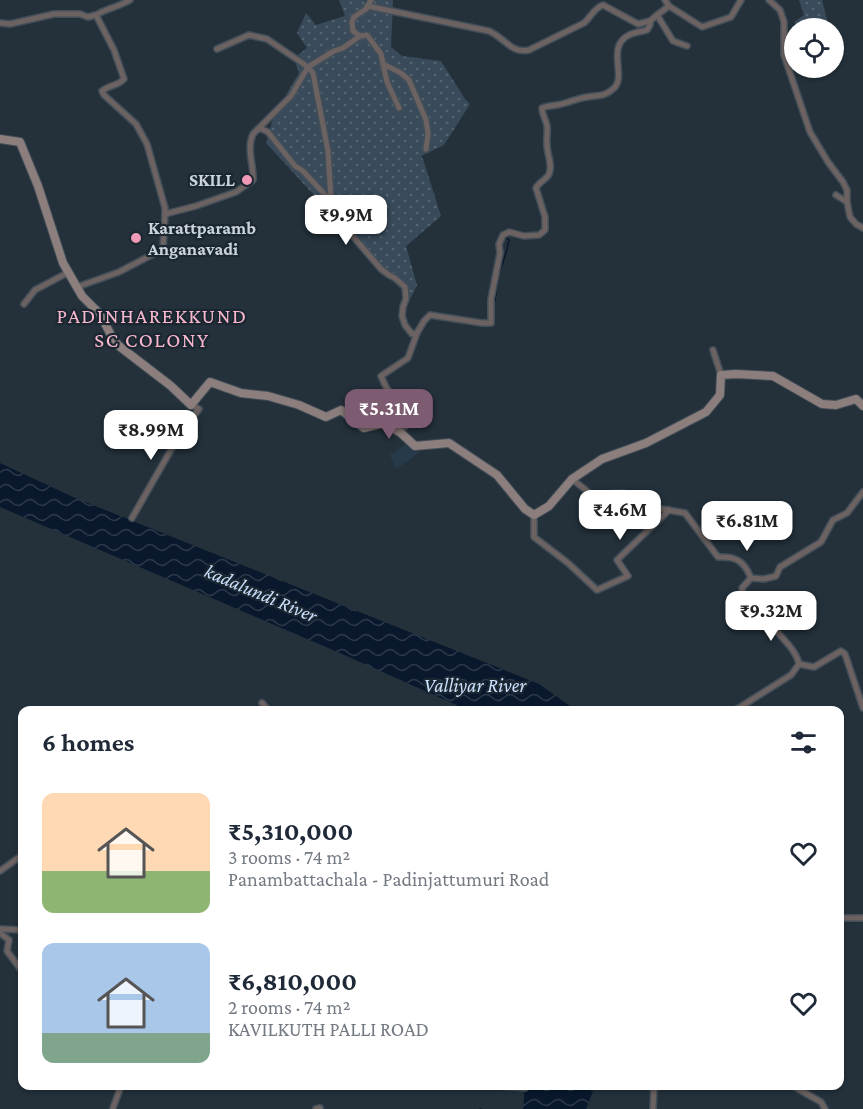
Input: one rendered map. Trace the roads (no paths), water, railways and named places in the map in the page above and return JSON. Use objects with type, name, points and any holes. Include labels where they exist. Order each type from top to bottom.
[{"type":"main road","points":[[0,139],[20,142],[38,186],[63,263],[82,296],[100,314],[119,346],[171,386],[191,405],[210,382],[241,393],[268,396],[299,405],[326,417],[340,410],[364,428],[384,423],[398,430],[415,446],[449,443],[497,475],[525,509],[534,515],[549,506],[572,479],[602,459],[646,443],[706,412],[720,395],[721,375],[773,376],[822,404],[836,405],[856,399],[863,406]]},
{"type":"street","points":[[0,23],[10,24],[54,14],[80,14],[88,17],[130,0]]},
{"type":"street","points":[[360,36],[353,31],[352,22],[354,17],[366,9],[371,0]]},
{"type":"street","points":[[665,0],[669,6],[702,27],[731,17],[741,0]]},
{"type":"street","points":[[768,0],[780,9],[784,22],[784,55],[810,132],[843,182],[850,218],[863,228]]},
{"type":"street","points":[[367,6],[489,31],[520,51],[530,50],[584,23],[597,4],[638,24],[650,21],[669,6]]},
{"type":"street","points":[[76,287],[119,272],[163,248],[165,208],[147,144],[136,124],[102,91],[124,79],[104,28],[96,15]]},
{"type":"street","points":[[657,15],[673,41],[687,46]]},
{"type":"street","points":[[398,430],[405,427],[406,417],[381,376],[408,358],[417,333],[430,315],[482,324],[491,323],[491,299],[501,238],[510,232],[524,236],[539,236],[545,230],[543,210],[536,188],[547,177],[551,164],[546,143],[547,124],[542,108],[586,97],[605,95],[614,88],[619,79],[617,53],[620,44],[628,35],[647,30],[650,21]]},
{"type":"street","points":[[165,214],[236,192],[253,180],[249,142],[258,129],[291,96],[308,67],[360,36],[367,34],[381,54],[387,82],[399,108]]},
{"type":"street","points":[[217,49],[249,35],[267,39],[308,67],[313,73],[328,151],[331,199],[329,198]]},
{"type":"street","points":[[383,64],[409,80],[426,120],[428,134],[426,149]]},
{"type":"street","points":[[258,129],[268,132],[296,166],[329,198],[353,237],[381,269],[405,287],[406,299],[402,316],[405,326],[412,334],[417,333]]},
{"type":"street","points":[[836,195],[847,202]]},
{"type":"street","points":[[24,304],[35,290],[69,272]]},
{"type":"street","points":[[713,350],[721,375]]},
{"type":"street","points":[[132,518],[180,434],[199,409],[191,405]]},
{"type":"street","points":[[572,479],[592,495],[623,493],[656,508],[685,513],[718,557],[728,556],[739,560],[748,569],[751,578]]},
{"type":"street","points":[[751,578],[764,579],[776,576],[780,567],[821,542],[833,520],[847,513],[863,492]]},
{"type":"street","points":[[534,515],[534,537],[568,563],[597,590],[628,576],[617,560],[669,510]]},
{"type":"street","points":[[742,706],[791,675],[798,664],[797,657],[759,606],[748,601],[742,593],[742,588],[751,578]]},
{"type":"street","points":[[798,664],[814,667],[841,651],[845,654],[863,708]]},
{"type":"street","points":[[0,871],[18,858]]},
{"type":"street","points":[[844,918],[863,918]]},
{"type":"street","points":[[0,931],[18,930]]},
{"type":"street","points":[[0,931],[9,940],[7,951],[18,966]]},
{"type":"street","points":[[112,1109],[119,1090]]},
{"type":"street","points":[[653,1109],[654,1090]]},
{"type":"street","points":[[800,1090],[821,1102],[825,1109]]},
{"type":"water","name":"Valliyar River","points":[[0,463],[73,497],[539,684],[570,706],[459,706],[0,507]]},
{"type":"water","points":[[525,1090],[593,1090],[586,1109],[523,1109]]},
{"type":"waterway","points":[[494,303],[498,278],[509,240],[506,237]]},
{"type":"place","name":"SKILL","points":[[247,180]]},
{"type":"place","name":"Karattparamb Anganavadi","points":[[136,238]]},
{"type":"district","name":"PADINHAREKKUND SC COLONY","points":[[152,328]]},
{"type":"water label","name":"kadalundi River","points":[[261,593]]}]
